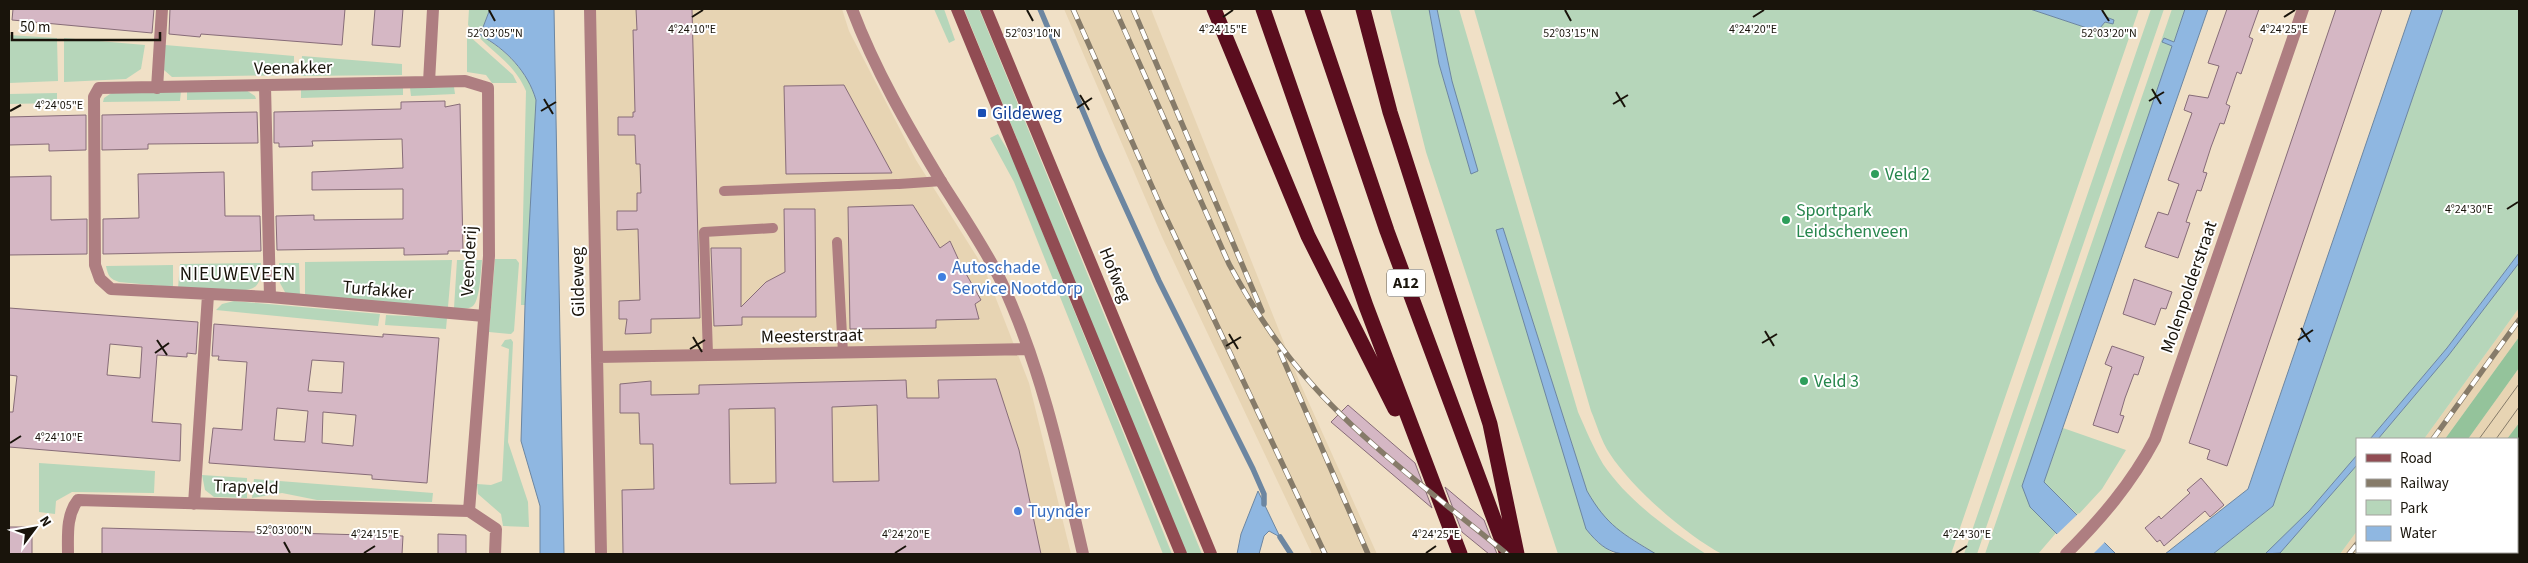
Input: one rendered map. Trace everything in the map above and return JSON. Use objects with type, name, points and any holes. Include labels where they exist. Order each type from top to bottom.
[{"type":"highway","name":"A12","points":[[1214,9],[1308,236],[1428,473]]},
{"type":"highway","name":"A12","points":[[1263,9],[1347,252],[1428,473],[1460,554]]},
{"type":"highway","name":"A12","points":[[1312,9],[1387,231],[1507,554]]},
{"type":"highway","name":"A12","points":[[1363,9],[1390,112],[1490,424],[1517,554]]},
{"type":"main road","points":[[957,9],[1181,554]]},
{"type":"main road","name":"Hofweg","points":[[986,9],[1211,554]]},
{"type":"street","points":[[157,88],[162,9]]},
{"type":"street","points":[[429,82],[434,9]]},
{"type":"street","name":"Gildeweg","points":[[590,9],[600,554]]},
{"type":"street","points":[[852,9],[864,42],[887,87],[975,234],[1002,284],[1028,349],[1059,444],[1083,554]]},
{"type":"street","name":"Molenpolderstraat","points":[[2066,554],[2099,521],[2140,468],[2155,440],[2303,9]]},
{"type":"street","name":"Veenderij","points":[[429,82],[465,81],[488,88],[489,256],[469,511]]},
{"type":"street","name":"Veenakker","points":[[95,200],[94,97],[99,88],[429,82]]},
{"type":"street","points":[[265,86],[270,298]]},
{"type":"street","name":"Turfakker","points":[[95,200],[95,265],[100,279],[110,289],[270,298],[484,316]]},
{"type":"street","points":[[194,504],[208,294]]},
{"type":"street","name":"Meesterstraat","points":[[597,357],[1028,349]]},
{"type":"street","name":"Trapveld","points":[[68,554],[69,519],[72,508],[78,500],[469,511]]},
{"type":"street","points":[[469,511],[496,529],[495,554]]},
{"type":"lane","points":[[724,191],[942,181]]},
{"type":"lane","points":[[708,355],[704,232],[773,228]]},
{"type":"lane","points":[[837,242],[843,353]]},
{"type":"shaded area","points":[[595,9],[842,9],[849,31],[916,160],[984,268],[1029,383],[1071,554],[598,554]]},
{"type":"shaded area","points":[[1064,9],[1151,9],[1300,383],[1377,554],[1312,554],[1162,237]]},
{"type":"shaded area","points":[[2519,308],[2519,337],[2446,438],[2425,438]]},
{"type":"shaded area","points":[[2519,368],[2519,423],[2508,438],[2469,438]]},
{"type":"shaded area","points":[[2356,532],[2356,553],[2363,553],[2340,554]]},
{"type":"shaded area","points":[[2386,553],[2425,553],[2424,554]]},
{"type":"green space","points":[[469,9],[490,9],[480,35],[499,48],[522,71],[536,100],[525,305],[521,305],[526,91],[521,80],[507,63],[468,25]]},
{"type":"green space","points":[[934,9],[944,9],[955,40],[949,43]]},
{"type":"green space","points":[[964,9],[979,9],[1202,554],[1186,554]]},
{"type":"green space","points":[[1390,9],[1429,9],[1439,64],[1471,174],[1437,9],[1459,9],[1578,412],[1587,432],[1603,464],[1624,490],[1664,525],[1706,554],[1656,554],[1614,528],[1598,511],[1587,491],[1503,228],[1596,541],[1614,554],[1558,554],[1426,152]]},
{"type":"green space","name":"Sportpark Leidschenveen","points":[[1474,9],[2030,9],[2093,30],[2105,22],[2113,24],[2101,9],[2139,9],[1951,554],[1722,554],[1677,523],[1631,481],[1607,449],[1591,411]]},
{"type":"green space","points":[[2151,9],[2164,9],[1977,554],[1964,554]]},
{"type":"green space","points":[[2172,9],[2185,9],[2174,42],[2164,38],[2163,41],[2173,45],[2030,507],[2056,533],[2038,554],[1985,554]]},
{"type":"green space","points":[[2443,9],[2519,9],[2519,253],[2447,348],[2371,438],[2356,438],[2356,456],[2290,531],[2265,554],[2213,554],[2273,506]]},
{"type":"green space","points":[[467,34],[513,75],[517,83],[492,83],[486,75],[467,72]]},
{"type":"green space","points":[[9,35],[57,38],[58,81],[9,83]]},
{"type":"green space","points":[[64,38],[145,45],[141,69],[126,79],[64,82]]},
{"type":"green space","points":[[165,45],[294,56],[294,75],[172,77],[164,70]]},
{"type":"green space","points":[[302,56],[402,64],[402,75],[301,76]]},
{"type":"green space","points":[[454,87],[455,94],[411,96],[410,88]]},
{"type":"green space","points":[[301,88],[403,88],[403,95],[301,98]]},
{"type":"green space","points":[[246,90],[255,96],[256,99],[187,100],[187,91]]},
{"type":"green space","points":[[181,91],[180,101],[103,102],[104,98],[113,92]]},
{"type":"green space","points":[[57,93],[57,103],[9,104],[9,94]]},
{"type":"green space","points":[[998,134],[1013,159],[1172,554],[1163,554],[1014,182],[990,138]]},
{"type":"green space","points":[[495,259],[516,259],[519,263],[514,331],[511,334],[489,332]]},
{"type":"green space","points":[[452,260],[448,307],[305,296],[305,262]]},
{"type":"green space","points":[[457,260],[482,260],[477,298],[473,306],[469,308],[454,308]]},
{"type":"green space","points":[[261,263],[259,281],[256,286],[250,289],[219,291],[178,288],[180,264]]},
{"type":"green space","points":[[279,263],[299,263],[300,296],[286,294],[280,283]]},
{"type":"green space","points":[[2519,263],[2519,308],[2425,438],[2379,438],[2448,356]]},
{"type":"green space","points":[[173,265],[173,287],[119,282],[110,277],[106,266]]},
{"type":"green space","points":[[234,301],[380,314],[378,326],[216,310],[222,304]]},
{"type":"green space","points":[[386,315],[447,318],[446,329],[385,325]]},
{"type":"green space","points":[[2519,337],[2519,368],[2469,438],[2446,438]]},
{"type":"green space","points":[[511,339],[513,342],[508,442],[528,502],[529,527],[503,526],[501,514],[478,494],[477,484],[491,485],[502,481],[509,349],[501,346],[505,340]]},
{"type":"green space","points":[[2519,423],[2518,474],[2518,438],[2508,438]]},
{"type":"green space","points":[[2063,428],[2126,450],[2102,489],[2078,515],[2044,482]]},
{"type":"green space","points":[[39,463],[155,471],[154,493],[72,492],[56,501],[55,514],[39,512]]},
{"type":"green space","points":[[2356,466],[2356,532],[2340,554],[2279,554]]},
{"type":"green space","points":[[202,475],[247,478],[247,498],[214,497],[205,490]]},
{"type":"green space","points":[[254,479],[433,493],[432,502],[317,500],[282,493],[252,498]]},
{"type":"green space","points":[[2519,491],[2519,554],[2475,554],[2518,553]]},
{"type":"water","points":[[490,9],[554,9],[564,554],[540,554],[540,506],[521,441],[525,305],[536,100],[528,80],[515,62],[499,47],[480,35]]},
{"type":"water","points":[[1429,9],[1437,9],[1452,81],[1478,171],[1471,174],[1439,64]]},
{"type":"water","points":[[2030,9],[2101,9],[2106,17],[2114,20],[2113,24],[2105,22],[2100,28],[2093,30]]},
{"type":"water","points":[[2185,9],[2208,9],[2044,482],[2116,554],[2077,554],[2030,507],[2022,486],[2172,46],[2162,42],[2164,38],[2174,42]]},
{"type":"water","points":[[2412,9],[2443,9],[2273,506],[2213,554],[2165,554],[2248,489]]},
{"type":"water","points":[[1503,228],[1587,491],[1609,521],[1634,541],[1656,554],[1617,553],[1602,546],[1586,529],[1496,230]]},
{"type":"water","points":[[2519,253],[2519,263],[2448,356],[2379,438],[2371,438],[2447,348]]},
{"type":"water","points":[[2356,456],[2356,466],[2280,553],[2265,554],[2309,511]]},
{"type":"water","points":[[1258,491],[1280,537],[1269,531],[1264,536],[1259,554],[1237,554],[1241,534]]},
{"type":"pier","points":[[2079,513],[2106,541],[2093,554],[2074,554],[2055,536]]},
{"type":"building","points":[[13,9],[154,9],[152,33],[12,20]]},
{"type":"building","points":[[170,9],[345,9],[342,45],[201,34],[200,37],[169,34]]},
{"type":"building","points":[[375,9],[403,9],[400,47],[372,45]]},
{"type":"building","points":[[636,9],[692,9],[700,318],[651,319],[651,333],[625,334],[627,319],[619,319],[619,301],[640,300],[638,229],[617,230],[617,211],[637,211],[637,193],[641,193],[640,164],[636,164],[635,135],[618,135],[618,117],[633,117],[633,112],[635,112],[633,30],[637,30]]},
{"type":"building","points":[[2227,9],[2259,9],[2249,37],[2253,39],[2241,74],[2237,72],[2226,104],[2230,106],[2224,124],[2220,123],[2211,147],[2203,172],[2207,173],[2201,191],[2197,190],[2186,222],[2190,223],[2178,258],[2145,247],[2158,212],[2168,215],[2179,184],[2168,180],[2192,113],[2184,110],[2189,95],[2208,98],[2219,66],[2208,63]]},
{"type":"building","points":[[2336,9],[2382,9],[2227,466],[2207,459],[2210,450],[2189,443]]},
{"type":"building","points":[[844,85],[892,173],[786,174],[784,86]]},
{"type":"building","points":[[445,101],[445,107],[460,104],[463,251],[448,251],[448,254],[404,255],[404,248],[277,250],[276,216],[314,215],[314,220],[403,219],[403,189],[312,190],[312,172],[403,168],[402,139],[312,141],[313,146],[279,147],[279,143],[274,143],[274,112],[401,109],[401,102]]},
{"type":"building","points":[[257,112],[258,143],[148,144],[148,149],[102,150],[102,115]]},
{"type":"building","points":[[86,115],[86,150],[49,151],[49,144],[9,145],[9,117]]},
{"type":"building","points":[[224,172],[225,216],[260,216],[261,251],[103,254],[103,219],[139,218],[138,174]]},
{"type":"building","points":[[51,176],[51,220],[87,219],[87,254],[9,255],[9,177]]},
{"type":"building","points":[[913,205],[940,248],[950,241],[981,300],[975,304],[979,319],[936,320],[936,328],[850,329],[848,207]]},
{"type":"building","points":[[784,209],[815,209],[816,317],[742,317],[742,325],[714,326],[711,248],[741,248],[741,307],[766,282],[785,272]]},
{"type":"building","points":[[2134,279],[2172,292],[2166,309],[2161,308],[2155,325],[2123,314]]},
{"type":"building","points":[[9,308],[198,322],[196,354],[187,353],[187,357],[157,355],[152,422],[181,424],[180,461],[9,447],[9,412],[13,412],[17,376],[9,375]],"holes":[[[110,344],[142,347],[140,378],[107,375]]]},
{"type":"building","points":[[214,324],[383,337],[383,334],[439,338],[427,483],[372,479],[372,475],[209,463],[213,428],[242,430],[247,362],[218,360],[219,356],[212,356]],"holes":[[[312,360],[344,362],[342,393],[308,391]],[[277,408],[308,411],[305,442],[274,440]],[[323,412],[356,415],[353,446],[322,443]]]},
{"type":"building","points":[[2112,346],[2144,357],[2138,375],[2134,374],[2125,398],[2120,415],[2124,416],[2118,433],[2093,425],[2112,367],[2105,364]]},
{"type":"building","points":[[996,379],[1019,450],[1041,554],[623,554],[622,490],[654,489],[653,444],[640,444],[639,413],[620,413],[620,384],[651,381],[651,395],[699,394],[699,385],[906,380],[907,398],[939,398],[938,380]],"holes":[[[877,405],[879,481],[833,482],[832,407]],[[775,408],[776,483],[730,484],[729,409]]]},
{"type":"building","points":[[1348,405],[1415,463],[1432,508],[1331,422]]},
{"type":"building","points":[[2201,478],[2224,505],[2210,517],[2205,511],[2164,546],[2160,540],[2157,542],[2145,528],[2159,516],[2161,519],[2190,493],[2187,490]]},
{"type":"building","points":[[1445,487],[1484,520],[1497,554],[1489,554],[1462,532]]},
{"type":"building","points":[[9,527],[32,527],[32,554],[9,554]]},
{"type":"building","points":[[102,528],[403,536],[402,554],[102,554]]},
{"type":"building","points":[[438,534],[466,535],[466,554],[438,554]]},
{"type":"waterway","points":[[1040,9],[1101,154],[1159,281],[1253,469],[1264,494],[1264,504]]},
{"type":"waterway","points":[[1280,537],[1291,554]]},
{"type":"tram line","points":[[2480,438],[2519,384]]},
{"type":"tram line","points":[[2497,438],[2519,407]]},
{"type":"railway","points":[[1073,9],[1162,209],[1325,554]]},
{"type":"railway","points":[[1115,9],[1229,264],[1270,331],[1298,368],[1345,419],[1398,466],[1507,554]]},
{"type":"railway","points":[[1133,9],[1262,311]]},
{"type":"railway","points":[[2434,438],[2519,320]]},
{"type":"railway","points":[[1280,352],[1368,554]]},
{"type":"railway","points":[[2349,554],[2356,545]]},
{"type":"place","name":"Gildeweg","points":[[982,113]]},
{"type":"place","name":"Veld 2","points":[[1875,174]]},
{"type":"place","name":"Sportpark Leidschenveen","points":[[1786,220]]},
{"type":"place","name":"Autoschade Service Nootdorp","points":[[942,277]]},
{"type":"place","name":"Veld 3","points":[[1804,381]]},
{"type":"place","name":"Tuynder","points":[[1018,511]]},
{"type":"district","name":"NIEUWEVEEN","points":[[238,274]]}]
